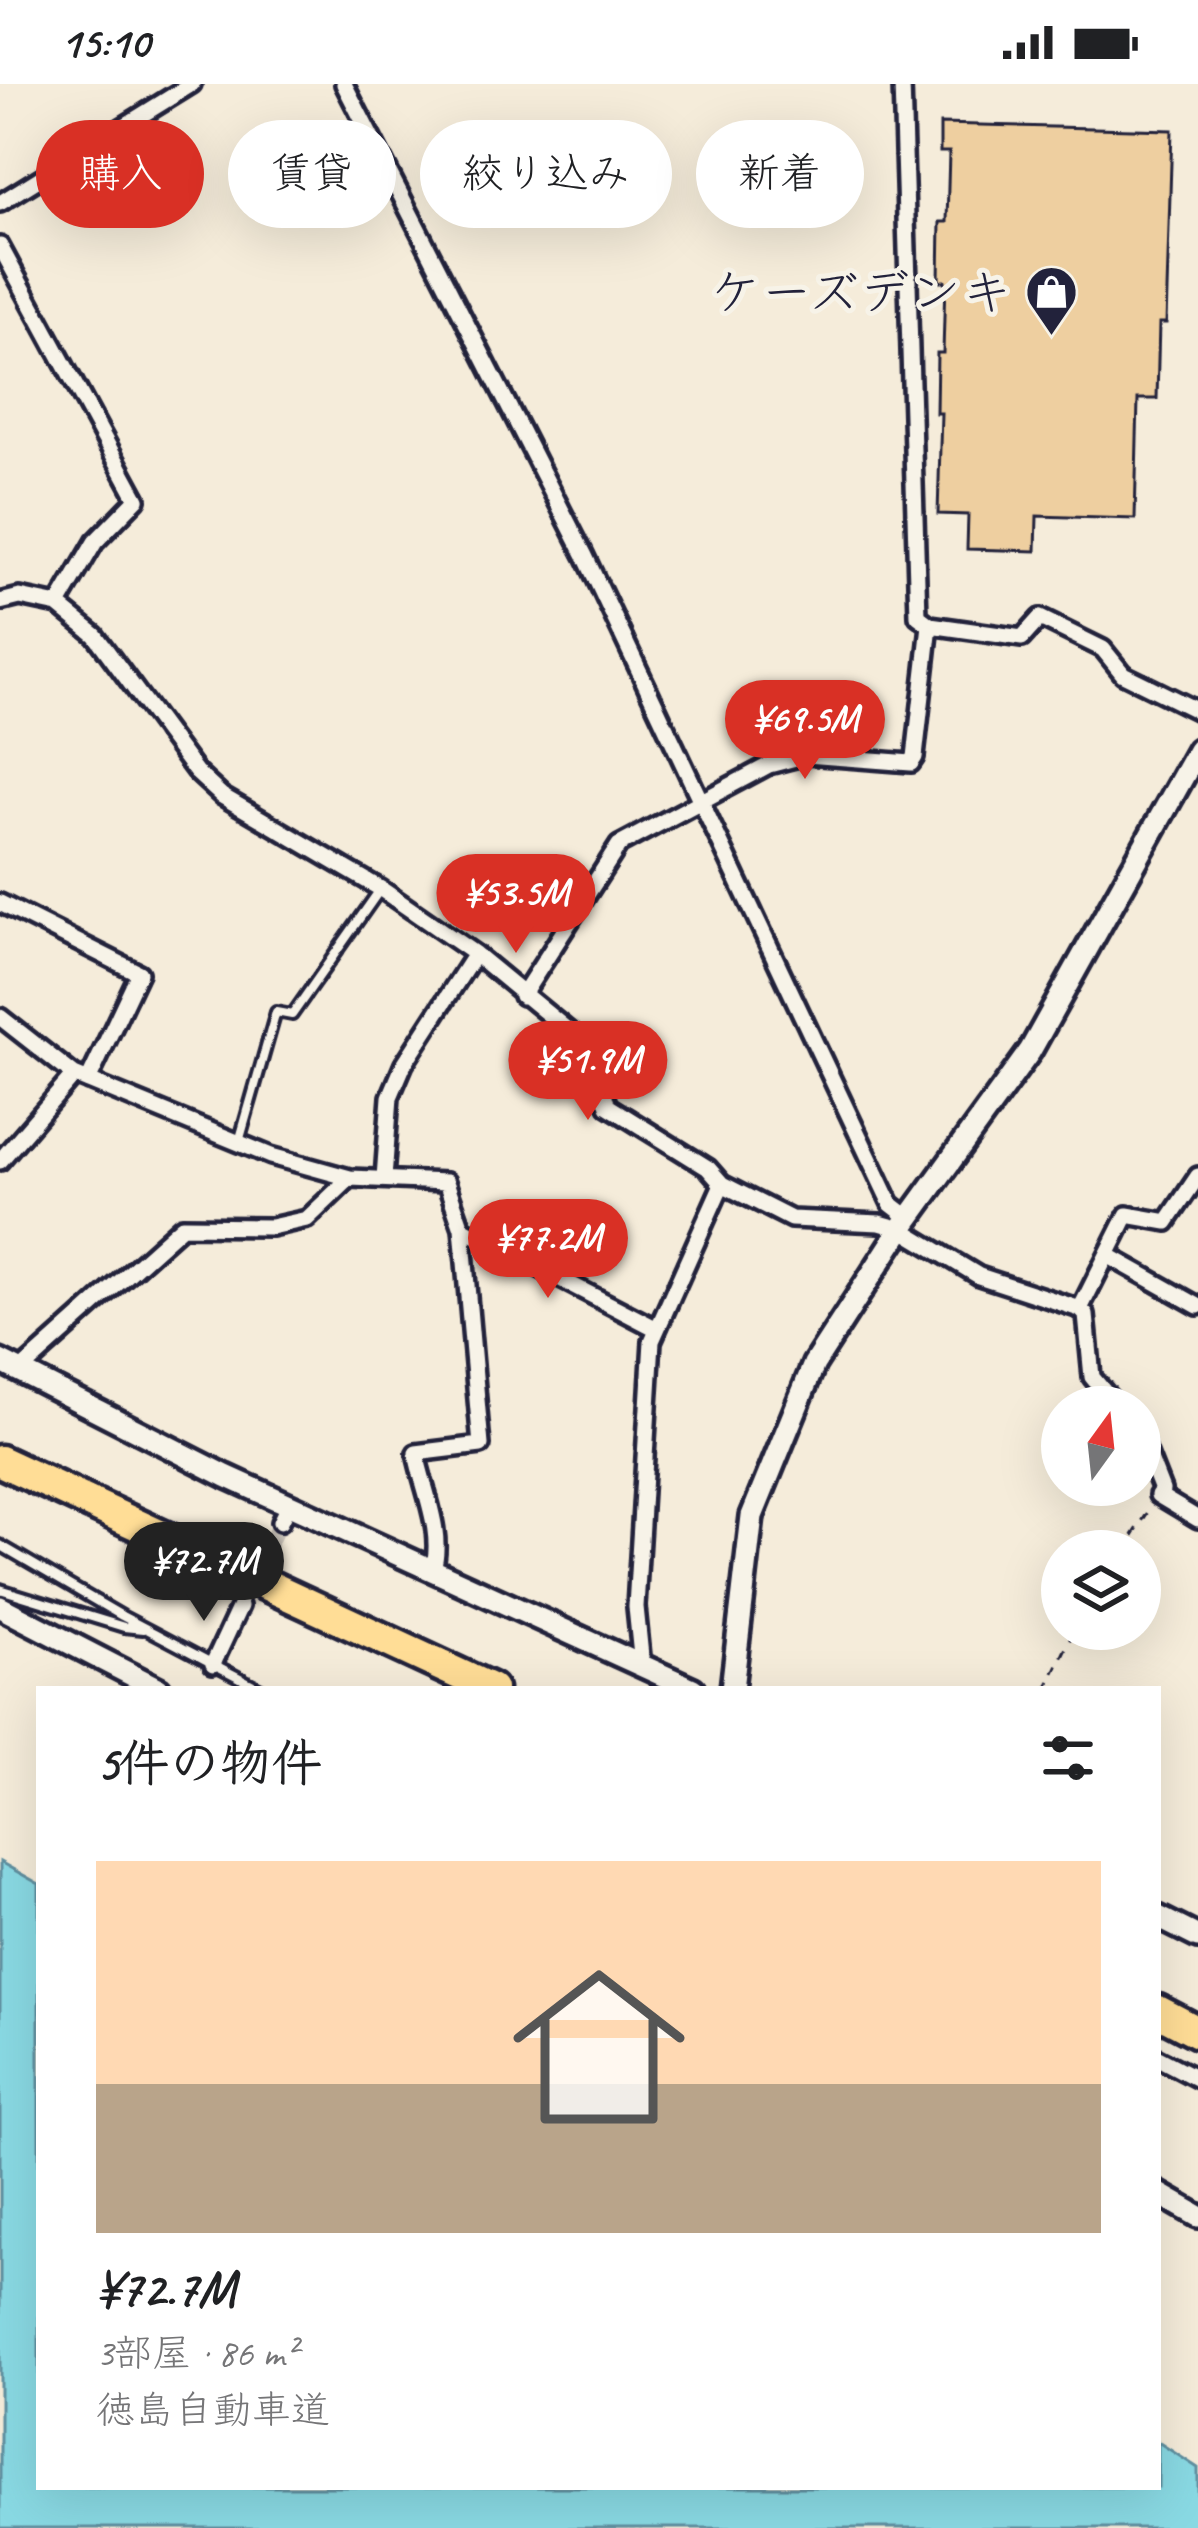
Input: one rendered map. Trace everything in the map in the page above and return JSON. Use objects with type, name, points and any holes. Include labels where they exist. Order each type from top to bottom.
[{"type":"highway","points":[[0,1461],[484,1686]]},
{"type":"highway","points":[[1161,2013],[1198,2032]]},
{"type":"street","points":[[0,202],[192,84]]},
{"type":"street","points":[[344,84],[585,556],[891,1204],[905,1223],[979,1276],[1080,1309],[1086,1315],[1092,1377],[1100,1386]]},
{"type":"street","points":[[902,84],[918,616],[929,625],[1022,638],[1040,617],[1103,649],[1123,674],[1198,711]]},
{"type":"street","points":[[0,246],[137,499],[95,542],[58,605]]},
{"type":"street","points":[[0,602],[20,597],[58,605],[95,635],[196,772],[222,796],[381,889],[476,954],[588,1047],[608,1106],[708,1168],[722,1184],[791,1219],[905,1223]]},
{"type":"street","points":[[523,996],[619,845],[769,765],[807,755],[911,764],[929,625]]},
{"type":"street","points":[[732,1686],[752,1516],[814,1364],[905,1223],[1030,1052],[1198,750]]},
{"type":"street","points":[[0,902],[139,973],[81,1078],[0,1161]]},
{"type":"street","points":[[384,1178],[390,1097],[404,1064],[476,954]]},
{"type":"street","points":[[0,1017],[81,1078],[238,1144],[350,1178],[446,1182],[462,1228],[481,1444],[416,1454],[431,1507],[434,1569]]},
{"type":"street","points":[[1080,1309],[1127,1215],[1167,1222],[1198,1176]]},
{"type":"street","points":[[350,1178],[307,1219],[271,1226],[182,1226],[10,1366],[285,1513],[434,1569],[686,1686]]},
{"type":"street","points":[[642,1666],[636,1607],[649,1372],[657,1329],[722,1184]]},
{"type":"street","points":[[462,1228],[657,1329]]},
{"type":"street","points":[[1109,1256],[1198,1306]]},
{"type":"street","points":[[1161,1497],[1198,1519]]},
{"type":"street","points":[[0,1606],[153,1686]]},
{"type":"street","points":[[213,1664],[240,1606]]},
{"type":"street","points":[[1161,1918],[1198,1937]]},
{"type":"street","points":[[1161,2060],[1198,2080]]},
{"type":"street","points":[[1161,2194],[1198,2216]]},
{"type":"lane","points":[[238,1144],[276,1012],[292,1015],[381,889]]},
{"type":"lane","points":[[0,1545],[255,1686]]},
{"type":"lane","points":[[0,1589],[148,1630]]},
{"type":"path","points":[[1047,1686],[1065,1650]]},
{"type":"water","points":[[0,1862],[36,1882],[36,2490],[1161,2490],[1161,2444],[1198,2468],[1198,2528],[0,2528]]},
{"type":"building","name":"ケーズデンキ","points":[[940,124],[1172,130],[1166,323],[1159,323],[1157,399],[1138,399],[1135,519],[1037,516],[1036,551],[967,549],[968,515],[938,514],[941,413],[936,413],[937,353],[943,353],[945,281],[939,281],[940,222],[947,222],[949,152],[940,152]]},
{"type":"tunnel","points":[[240,1606],[280,1522]]},
{"type":"place","name":"ケーズデンキ","points":[[1051,338]]}]
